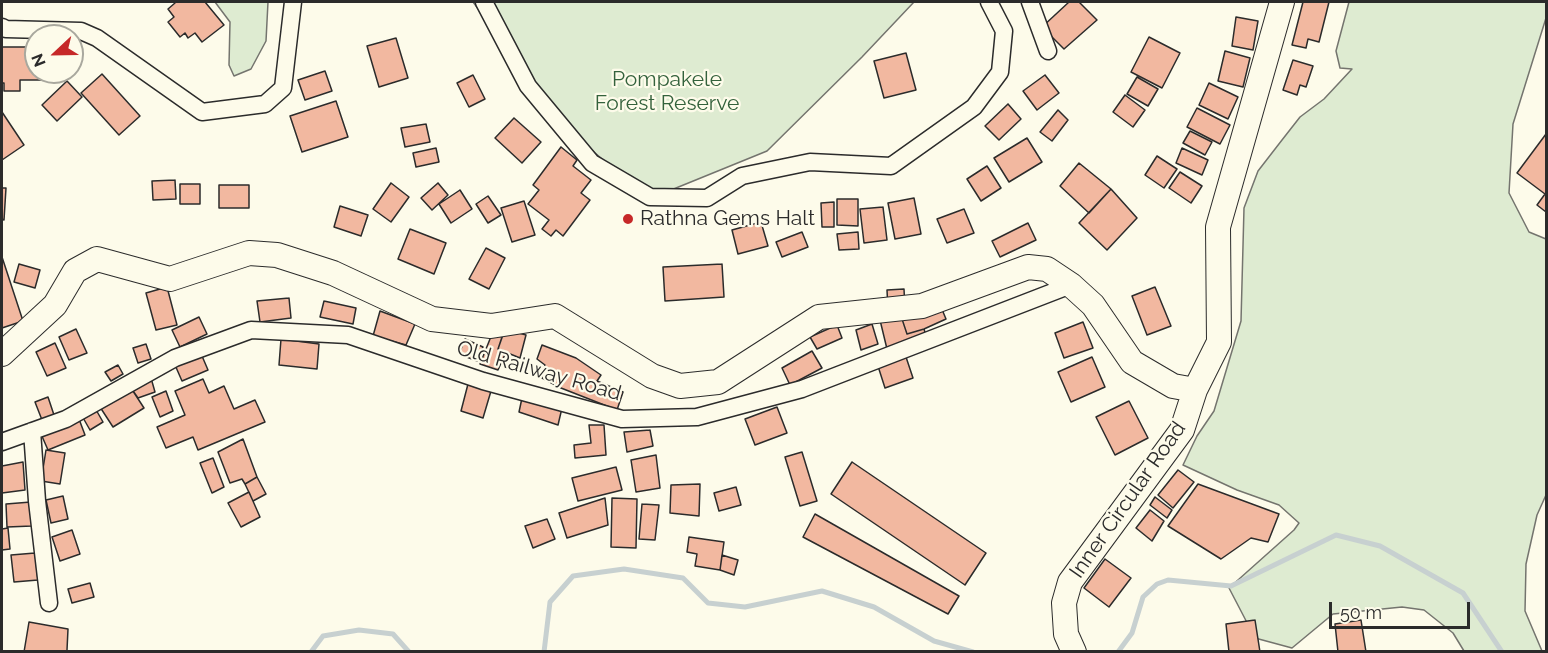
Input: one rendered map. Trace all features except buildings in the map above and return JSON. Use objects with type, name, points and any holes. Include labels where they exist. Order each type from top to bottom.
[{"type":"street","points":[[2,27],[81,31],[97,38],[202,112],[265,104],[283,88],[293,2]]},
{"type":"street","points":[[484,2],[528,86],[592,163],[650,197],[707,198],[742,176],[810,162],[891,166],[974,107],[1000,72],[1004,31],[989,2]]},
{"type":"street","points":[[1030,2],[1048,51]]},
{"type":"street","name":"Inner Circular Road","points":[[1074,651],[1066,634],[1064,603],[1070,582],[1182,430],[1195,390],[1219,342],[1218,227],[1282,2]]},
{"type":"street","points":[[2,354],[55,305],[75,271],[97,260],[170,279],[249,253],[277,255],[333,273],[432,319],[491,326],[555,316],[652,376],[680,386],[718,382],[819,317],[922,306],[1028,267],[1047,269],[1071,285],[1094,305],[1132,362],[1173,386],[1195,390]]},
{"type":"street","name":"Old Railway Road","points":[[2,442],[66,419],[175,358],[251,330],[348,335],[483,381],[622,419],[698,417],[802,389],[1071,285]]},
{"type":"street","points":[[32,431],[37,501],[49,603]]},
{"type":"green space","points":[[215,2],[268,2],[266,41],[251,69],[234,76],[229,65],[230,22]]},
{"type":"green space","name":"Pompakele Forest Reserve","points":[[473,2],[914,2],[767,151],[649,199],[574,135]]},
{"type":"green space","points":[[1349,2],[1546,2],[1546,18],[1513,124],[1509,193],[1529,232],[1546,239],[1546,495],[1537,515],[1526,564],[1525,611],[1542,651],[1464,651],[1453,633],[1424,610],[1402,607],[1333,614],[1292,648],[1255,638],[1229,588],[1299,523],[1279,505],[1237,490],[1183,465],[1197,436],[1214,411],[1241,321],[1244,208],[1258,171],[1282,140],[1300,117],[1324,99],[1352,69],[1340,68],[1336,51]]},
{"type":"waterway","points":[[1118,652],[1132,633],[1143,597],[1157,584],[1168,580],[1231,586],[1336,535],[1380,546],[1463,593],[1502,652]]},
{"type":"waterway","points":[[544,652],[550,602],[573,576],[624,569],[683,578],[708,603],[745,607],[822,591],[874,607],[934,641],[973,652]]},
{"type":"waterway","points":[[311,652],[323,636],[359,630],[393,634],[409,652]]},
{"type":"place","name":"Rathna Gems Halt","points":[[628,219]]}]
